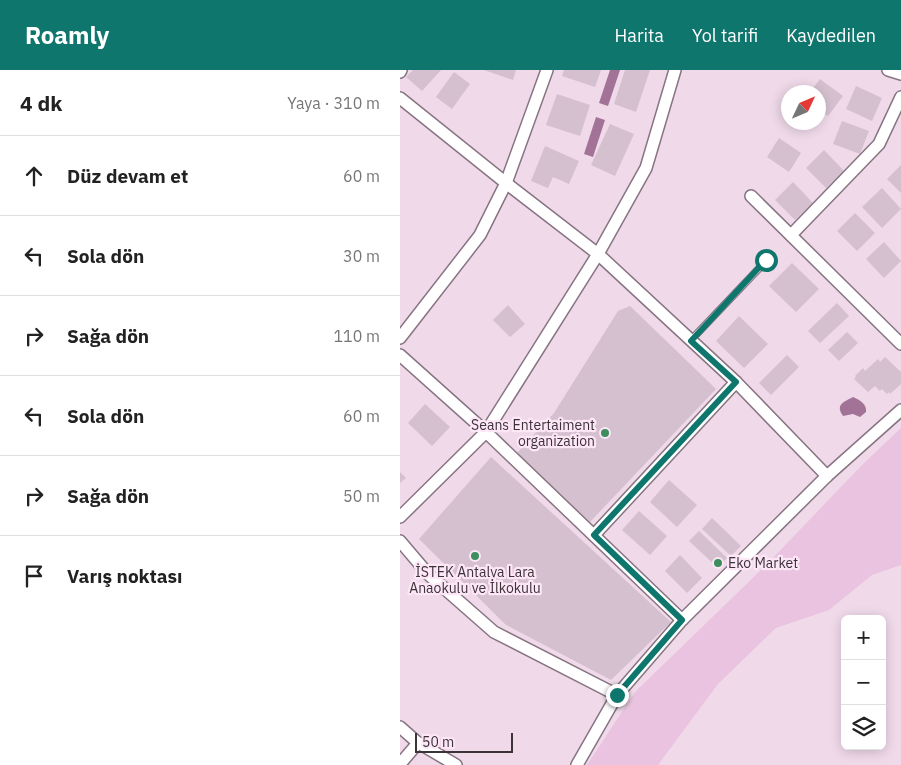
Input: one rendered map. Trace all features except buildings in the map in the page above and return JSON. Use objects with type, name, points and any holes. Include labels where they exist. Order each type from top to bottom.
[{"type":"street","points":[[400,338],[480,234],[506,183],[547,70]]},
{"type":"street","points":[[400,517],[486,432],[598,254],[646,168],[675,70]]},
{"type":"street","points":[[888,70],[901,74]]},
{"type":"street","points":[[791,235],[879,144],[901,97]]},
{"type":"street","points":[[400,98],[598,254],[736,382],[827,476]]},
{"type":"street","points":[[751,196],[901,344]]},
{"type":"street","points":[[400,355],[486,432],[682,620]]},
{"type":"street","points":[[594,535],[736,382]]},
{"type":"street","points":[[577,765],[617,695],[682,620],[827,476],[901,410]]},
{"type":"street","points":[[400,541],[428,574],[494,632],[617,695]]},
{"type":"street","points":[[400,727],[418,743],[456,765]]},
{"type":"street","points":[[400,764],[418,743]]},
{"type":"lane","points":[[691,341],[766,260]]},
{"type":"shaded area","points":[[610,70],[620,70],[608,106],[599,103]]},
{"type":"shaded area","points":[[596,117],[605,120],[593,157],[584,154]]},
{"type":"shaded area","points":[[853,397],[864,405],[866,412],[860,417],[853,414],[843,416],[840,406]]},
{"type":"shaded area","points":[[901,428],[901,565],[872,575],[829,610],[776,628],[718,684],[658,765],[587,765],[635,692],[768,563],[863,464]]},
{"type":"place","name":"Seans Entertaiment organization","points":[[605,433]]},
{"type":"place","name":"İSTEK Antalya Lara Anaokulu ve İlkokulu","points":[[475,556]]},
{"type":"place","name":"Eko Market","points":[[718,563]]},
{"type":"route","points":[[617,695],[682,620],[594,535],[736,382],[691,341],[766,260]]}]
